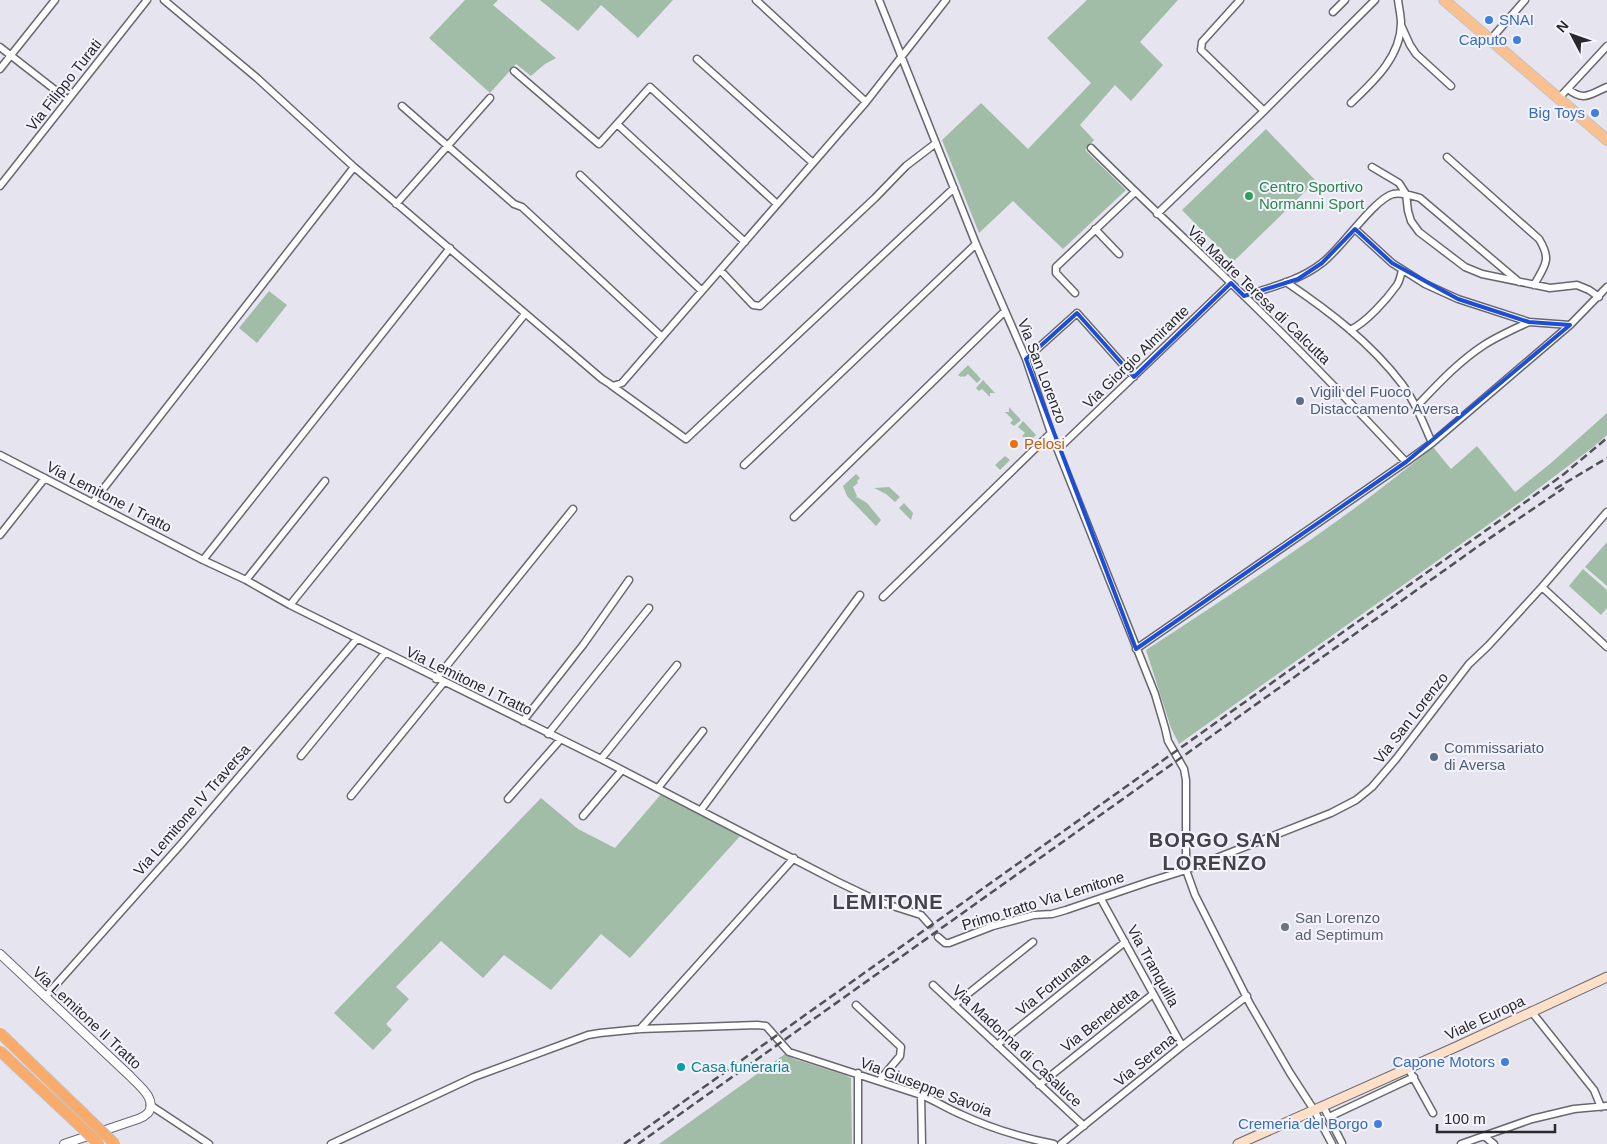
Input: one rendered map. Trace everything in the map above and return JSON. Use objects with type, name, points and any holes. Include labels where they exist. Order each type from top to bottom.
[{"type":"highway","points":[[0,1033],[82,1110],[115,1144]]},
{"type":"highway","points":[[0,1051],[99,1144]]},
{"type":"main road","points":[[1444,0],[1607,140]]},
{"type":"main road","name":"Viale Europa","points":[[1238,1144],[1607,977]]},
{"type":"street","points":[[0,69],[55,0]]},
{"type":"street","name":"Via Filippo Turati","points":[[0,186],[147,0]]},
{"type":"street","points":[[164,0],[257,78],[354,168],[602,379],[686,440],[954,188]]},
{"type":"street","points":[[756,0],[866,102]]},
{"type":"street","name":"Via San Lorenzo","points":[[879,0],[976,244],[1026,359],[1058,449],[1155,694],[1168,741],[1184,769],[1186,780],[1186,870],[1195,896],[1247,996],[1332,1144]]},
{"type":"street","points":[[602,379],[613,386],[622,384],[866,102],[946,0]]},
{"type":"street","points":[[1240,0],[1202,42],[1201,50],[1264,111]]},
{"type":"street","points":[[1333,12],[1345,0]]},
{"type":"street","points":[[1157,214],[1375,0]]},
{"type":"street","points":[[1350,103],[1376,79],[1398,44],[1401,25],[1398,0]]},
{"type":"street","points":[[1491,39],[1525,0]]},
{"type":"street","points":[[1401,25],[1416,54],[1451,86]]},
{"type":"street","points":[[1559,98],[1607,46]]},
{"type":"street","points":[[0,47],[68,100]]},
{"type":"street","points":[[697,59],[813,163]]},
{"type":"street","points":[[514,71],[599,144],[650,87],[777,204]]},
{"type":"street","points":[[1568,89],[1582,97],[1607,87]]},
{"type":"street","points":[[396,204],[490,98]]},
{"type":"street","points":[[402,106],[514,204],[522,207],[662,337]]},
{"type":"street","points":[[617,124],[745,242]]},
{"type":"street","points":[[720,270],[753,305],[760,306],[875,198],[906,166],[936,143]]},
{"type":"street","name":"Via Madre Teresa di Calcutta","points":[[1091,148],[1344,394],[1406,462]]},
{"type":"street","points":[[1447,156],[1538,239],[1546,251],[1545,263],[1534,285]]},
{"type":"street","points":[[1372,167],[1400,182],[1406,194],[1411,221],[1420,232],[1465,266],[1482,274],[1550,288],[1577,285],[1599,296]]},
{"type":"street","points":[[93,502],[354,168]]},
{"type":"street","points":[[580,175],[702,291]]},
{"type":"street","points":[[1075,293],[1056,273],[1056,267],[1135,192]]},
{"type":"street","points":[[1244,296],[1298,278],[1322,263],[1373,208],[1394,193],[1420,198],[1519,282]]},
{"type":"street","points":[[1095,229],[1119,254]]},
{"type":"street","points":[[1355,229],[1392,264],[1425,284],[1458,299],[1529,322],[1570,325]]},
{"type":"street","points":[[744,465],[976,244]]},
{"type":"street","points":[[203,560],[450,248]]},
{"type":"street","points":[[1350,330],[1362,322],[1397,285],[1402,270]]},
{"type":"street","points":[[1286,282],[1321,305],[1378,357],[1402,384],[1416,407],[1432,443]]},
{"type":"street","name":"Via Giorgio Almirante","points":[[1058,449],[1231,283]]},
{"type":"street","points":[[1136,649],[1432,443],[1570,325],[1607,287]]},
{"type":"street","points":[[794,517],[1005,311]]},
{"type":"street","points":[[1026,359],[1077,313],[1134,377]]},
{"type":"street","points":[[290,605],[525,314]]},
{"type":"street","points":[[1416,407],[1460,363],[1478,349],[1529,322]]},
{"type":"street","points":[[883,597],[1052,433]]},
{"type":"street","name":"Via Lemitone I Tratto","points":[[0,455],[203,560],[246,580],[290,605],[436,679],[601,759],[880,902],[920,915],[929,924]]},
{"type":"street","points":[[0,534],[45,478]]},
{"type":"street","points":[[246,580],[325,481]]},
{"type":"street","points":[[436,679],[573,509]]},
{"type":"street","name":"Via San Lorenzo","points":[[1186,870],[1331,813],[1356,800],[1372,787],[1396,759],[1469,664],[1542,587],[1607,512]]},
{"type":"street","points":[[523,721],[584,645],[629,580]]},
{"type":"street","points":[[1542,587],[1607,647]]},
{"type":"street","points":[[701,810],[860,596]]},
{"type":"street","points":[[548,734],[649,608]]},
{"type":"street","name":"Via Lemitone IV Traversa","points":[[45,997],[176,849],[357,639]]},
{"type":"street","points":[[301,756],[385,653]]},
{"type":"street","points":[[601,759],[676,665]]},
{"type":"street","points":[[351,796],[444,682]]},
{"type":"street","points":[[658,788],[703,731]]},
{"type":"street","points":[[508,799],[560,740]]},
{"type":"street","points":[[583,816],[622,770]]},
{"type":"street","points":[[331,1144],[474,1077],[540,1052],[588,1035],[640,1029],[794,858]]},
{"type":"street","name":"Primo tratto Via Lemitone","points":[[938,937],[945,943],[949,943],[993,926],[1034,915],[1052,914],[1066,910],[1186,870]]},
{"type":"street","name":"Via Tranquilla","points":[[1101,899],[1182,1046]]},
{"type":"street","points":[[954,1005],[1033,942]]},
{"type":"street","name":"Via Fortunata","points":[[997,1045],[1125,942]]},
{"type":"street","name":"Via Lemitone II Tratto","points":[[0,954],[130,1076],[149,1097],[150,1105]]},
{"type":"street","name":"Via Madonna di Casaluce","points":[[933,985],[1084,1126]]},
{"type":"street","name":"Via Benedetta","points":[[1039,1085],[1153,994]]},
{"type":"street","name":"Via Serena","points":[[1060,1144],[1247,996]]},
{"type":"street","points":[[856,1005],[901,1047],[900,1056],[879,1081]]},
{"type":"street","points":[[1461,1144],[1532,1119],[1574,1109],[1604,1106],[1594,1090],[1531,1011]]},
{"type":"street","name":"Via Giuseppe Savoia","points":[[640,1029],[766,1026],[789,1052],[921,1095],[996,1128],[1054,1144]]},
{"type":"street","points":[[1408,1068],[1433,1114]]},
{"type":"street","points":[[858,1074],[858,1144]]},
{"type":"street","points":[[1328,1117],[1414,1077]]},
{"type":"street","points":[[921,1095],[922,1144]]},
{"type":"street","points":[[64,1144],[138,1119],[148,1113],[150,1105],[209,1144]]},
{"type":"street","points":[[1323,1106],[1342,1143]]},
{"type":"street","points":[[1484,1136],[1494,1144]]},
{"type":"highlighted area","points":[[1355,229],[1392,263],[1458,299],[1529,322],[1570,325],[1406,462],[1136,649],[1026,359],[1077,313],[1134,377],[1231,283],[1244,296],[1298,279],[1322,263]]},
{"type":"green space","points":[[465,0],[498,0],[493,5],[556,58],[545,64],[531,76],[516,64],[490,93],[429,38]]},
{"type":"green space","points":[[540,0],[673,0],[638,38],[601,5],[578,31]]},
{"type":"green space","points":[[1087,0],[1178,0],[1140,42],[1163,65],[1131,101],[1115,85],[1080,125],[1094,140],[1085,150],[1126,190],[1063,249],[1013,201],[979,233],[942,140],[981,103],[1028,149],[1091,83],[1047,38]]},
{"type":"green space","name":"Centro Sportivo Normanni Sport","points":[[1266,129],[1316,181],[1233,262],[1182,210]]},
{"type":"green space","points":[[269,291],[287,305],[257,343],[239,328]]},
{"type":"green space","points":[[968,365],[981,379],[977,383],[968,374],[964,377],[958,375]]},
{"type":"green space","points":[[983,380],[995,393],[990,393],[990,397],[982,389],[979,391],[976,388]]},
{"type":"green space","points":[[1009,407],[1021,420],[1014,426],[1010,423],[1013,420],[1005,412],[1009,412]]},
{"type":"green space","points":[[1607,413],[1607,435],[1592,448],[1523,500],[1179,744],[1171,728],[1146,650],[1328,527],[1399,475],[1433,447],[1451,469],[1477,446],[1515,492]]},
{"type":"green space","points":[[1023,421],[1036,435],[1029,442],[1022,436],[1025,433],[1018,427]]},
{"type":"green space","points":[[1005,456],[1010,460],[1000,470],[995,465]]},
{"type":"green space","points":[[856,474],[860,478],[853,487],[857,496],[855,499],[857,497],[867,503],[881,520],[876,526],[847,496],[843,486]]},
{"type":"green space","points":[[889,487],[900,497],[895,502],[886,494],[874,488]]},
{"type":"green space","points":[[904,503],[913,513],[911,520],[899,508]]},
{"type":"green space","points":[[1607,542],[1607,586],[1585,567]]},
{"type":"green space","points":[[1583,569],[1607,590],[1607,608],[1601,615],[1569,586]]},
{"type":"green space","points":[[662,793],[741,835],[630,958],[601,934],[551,990],[504,955],[483,978],[441,941],[396,987],[409,999],[386,1024],[392,1030],[373,1050],[334,1013],[541,798],[578,829],[615,848]]},
{"type":"green space","points":[[785,1054],[794,1059],[851,1078],[852,1144],[659,1144]]},
{"type":"tunnel","points":[[929,924],[938,937]]},
{"type":"railway","points":[[624,1144],[1509,514],[1564,474],[1607,438]]},
{"type":"railway","points":[[1555,489],[1607,458]]},
{"type":"railway","points":[[638,1144],[1487,540],[1564,488]]},
{"type":"place","name":"SNAI","points":[[1489,20]]},
{"type":"place","name":"Caputo","points":[[1517,40]]},
{"type":"place","name":"Big Toys","points":[[1595,113]]},
{"type":"place","name":"Centro Sportivo Normanni Sport","points":[[1249,196]]},
{"type":"place","name":"Vigili del Fuoco Distaccamento Aversa","points":[[1300,401]]},
{"type":"place","name":"Pelosi","points":[[1014,444]]},
{"type":"place","name":"Commissariato di Aversa","points":[[1434,757]]},
{"type":"place","name":"San Lorenzo ad Septimum","points":[[1285,927]]},
{"type":"place","name":"Capone Motors","points":[[1505,1062]]},
{"type":"place","name":"Casa funeraria","points":[[681,1067]]},
{"type":"place","name":"Cremeria del Borgo","points":[[1378,1124]]},
{"type":"district","name":"BORGO SAN LORENZO","points":[[1215,852]]},
{"type":"district","name":"LEMITONE","points":[[888,902]]}]
